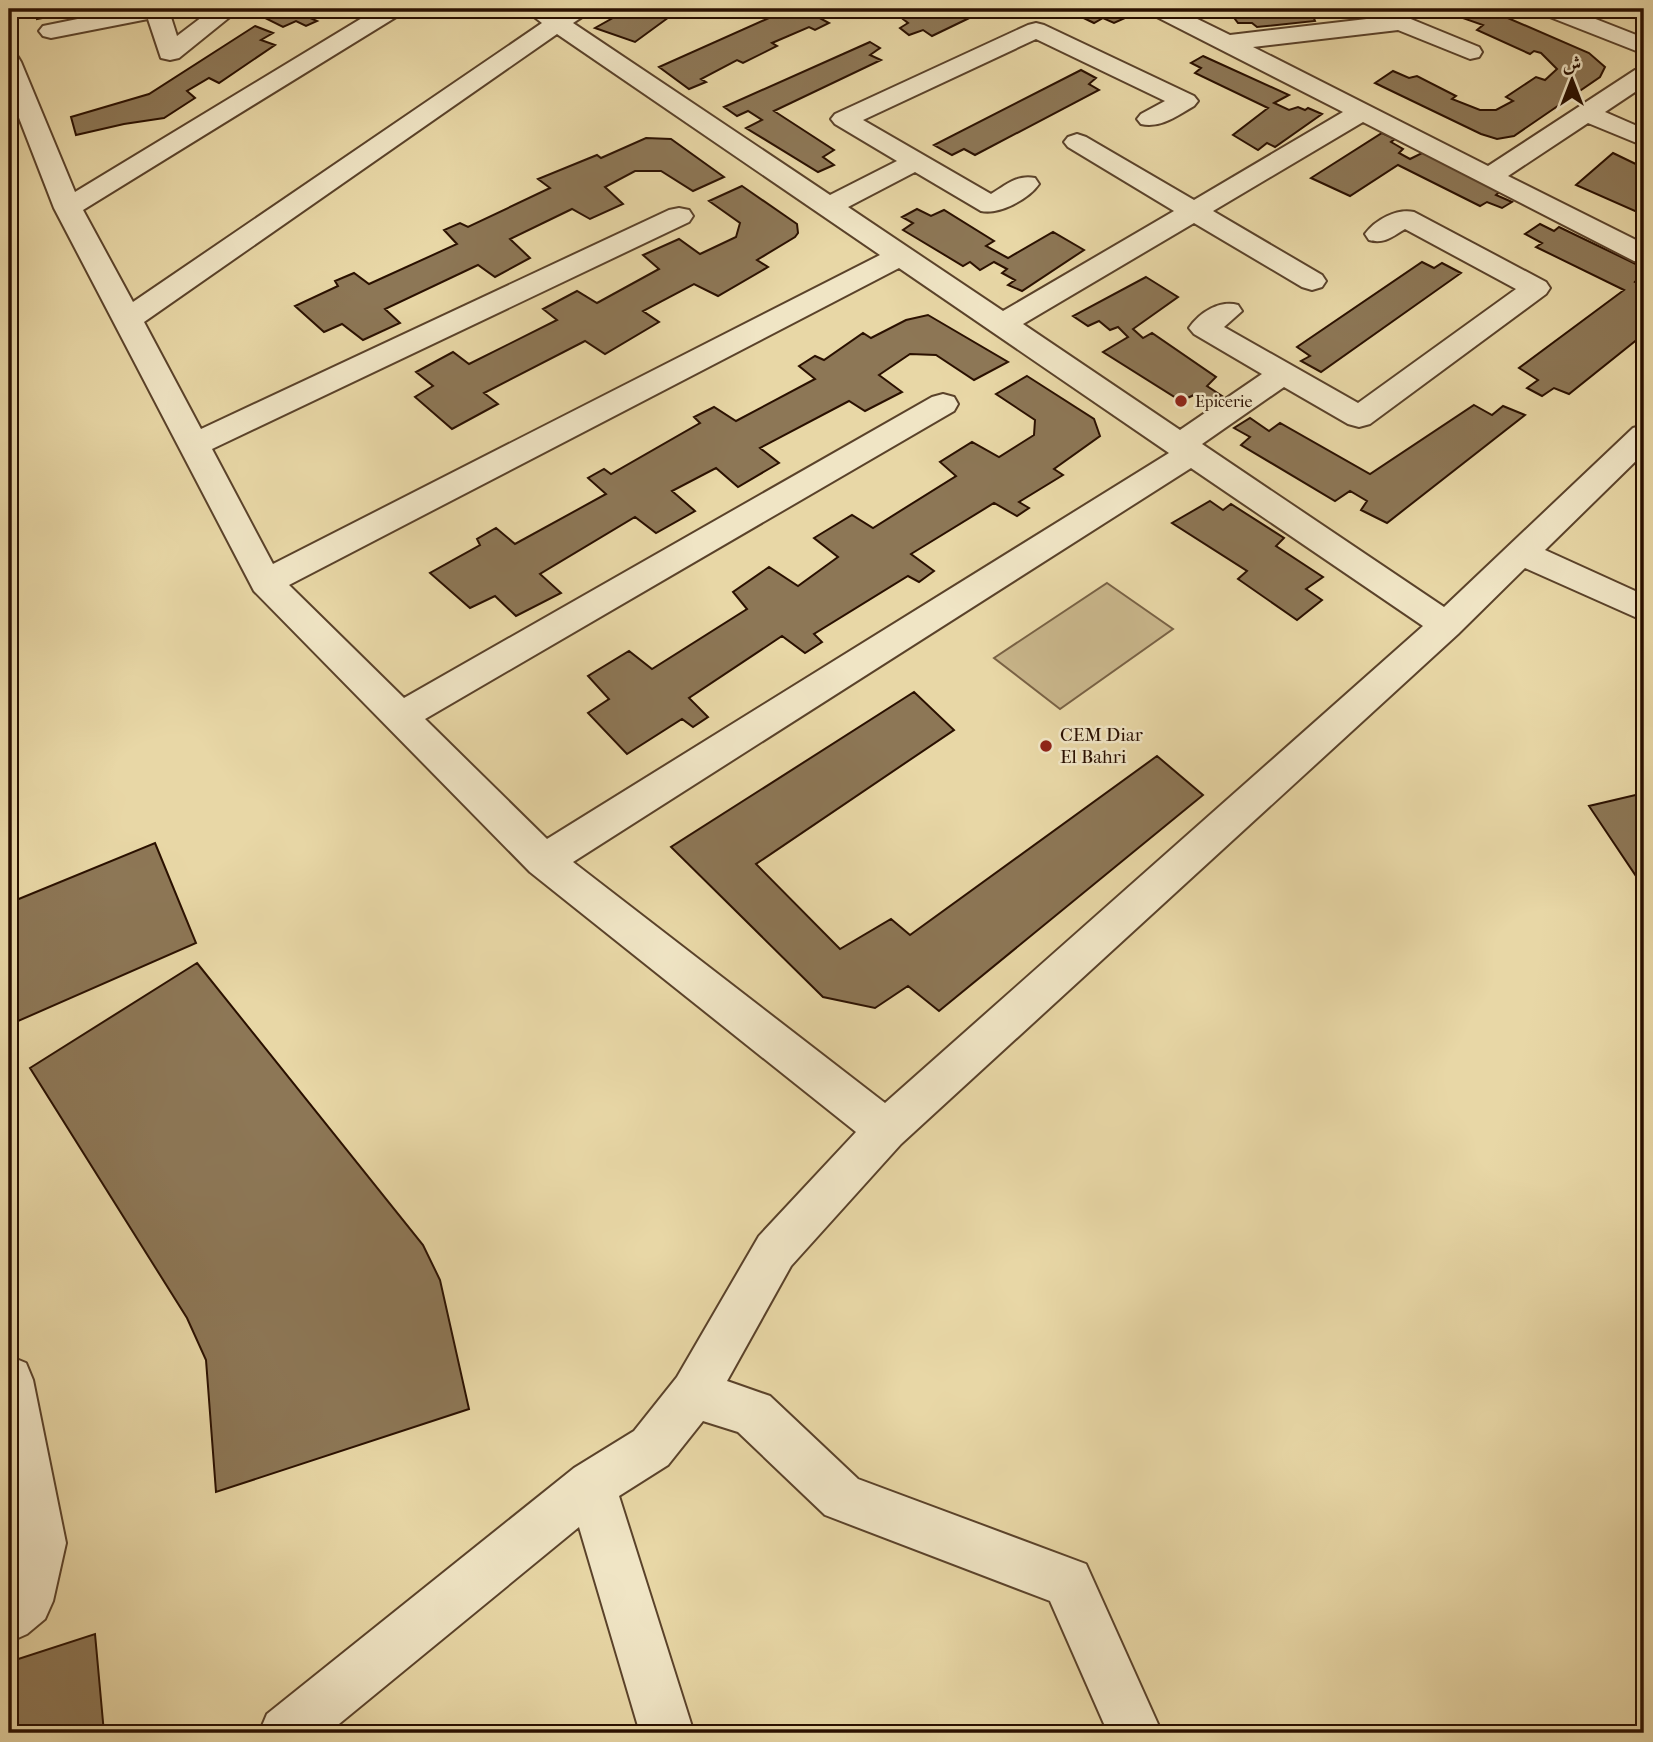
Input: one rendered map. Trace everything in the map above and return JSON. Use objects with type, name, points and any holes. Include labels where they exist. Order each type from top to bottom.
[{"type":"street","points":[[51,31],[159,9],[170,53],[219,16],[216,9]]},
{"type":"street","points":[[68,208],[393,9]]},
{"type":"street","points":[[1159,9],[1644,255]]},
{"type":"street","points":[[1550,9],[1644,47]]},
{"type":"street","points":[[1587,9],[1644,33]]},
{"type":"street","points":[[128,319],[557,13],[828,207],[1446,625]]},
{"type":"street","points":[[1226,43],[1401,22],[1470,52]]},
{"type":"street","points":[[1026,184],[991,205],[844,119],[1036,30],[1185,101],[1150,119]]},
{"type":"street","points":[[9,62],[68,208],[266,582],[544,860],[886,1130]]},
{"type":"street","points":[[1490,176],[1644,75]]},
{"type":"street","points":[[1002,324],[1362,112]]},
{"type":"street","points":[[1587,113],[1644,138]]},
{"type":"street","points":[[1077,142],[1312,281]]},
{"type":"street","points":[[828,207],[916,161]]},
{"type":"street","points":[[195,444],[679,216]]},
{"type":"street","points":[[1228,312],[1203,328],[1359,417],[1536,288],[1404,218],[1380,233]]},
{"type":"street","points":[[266,582],[900,256]]},
{"type":"street","points":[[544,860],[1186,449],[1284,373]]},
{"type":"street","points":[[400,717],[943,404]]},
{"type":"street","points":[[286,1733],[591,1485],[651,1448],[694,1394],[775,1251],[886,1130],[1446,625],[1644,435]]},
{"type":"street","points":[[1522,553],[1644,610]]},
{"type":"street","points":[[9,1380],[41,1543],[27,1601],[9,1616]]},
{"type":"street","points":[[694,1394],[753,1413],[842,1498],[1068,1583],[1135,1733]]},
{"type":"street","points":[[591,1485],[667,1733]]},
{"type":"shaded area","points":[[1107,583],[1173,629],[1060,709],[994,658]]},
{"type":"building","points":[[35,9],[88,9],[37,19]]},
{"type":"building","points":[[284,9],[336,9],[310,18],[317,21],[306,26],[296,21],[283,27],[267,19]]},
{"type":"building","points":[[629,9],[680,9],[635,42],[595,28]]},
{"type":"building","points":[[789,9],[803,9],[829,23],[815,30],[809,27],[772,43],[777,46],[743,63],[737,60],[701,79],[706,82],[689,89],[659,67]]},
{"type":"building","points":[[928,9],[988,9],[932,36],[923,30],[909,35],[900,28],[908,23],[903,19]]},
{"type":"building","points":[[1065,9],[1121,9],[1113,13],[1125,18],[1114,23],[1103,18],[1094,23]]},
{"type":"building","points":[[1487,9],[1589,53],[1605,67],[1600,77],[1514,136],[1497,139],[1481,134],[1375,83],[1393,71],[1409,78],[1417,76],[1456,96],[1452,99],[1480,110],[1496,110],[1513,101],[1506,97],[1536,77],[1545,80],[1557,69],[1541,53],[1534,51],[1530,54],[1477,30],[1483,25],[1443,11],[1394,10],[1397,14],[1344,18],[1339,14],[1313,16],[1315,21],[1257,27],[1252,23],[1238,23],[1229,11]]},
{"type":"building","points":[[255,26],[273,33],[261,40],[275,45],[219,83],[209,78],[187,91],[195,98],[164,118],[76,135],[71,117],[149,94]]},
{"type":"building","points":[[870,42],[880,48],[870,55],[881,60],[774,111],[834,150],[823,157],[834,165],[818,172],[746,128],[762,120],[748,111],[737,116],[724,107]]},
{"type":"building","points":[[1203,56],[1289,95],[1274,103],[1289,110],[1308,108],[1322,114],[1275,147],[1267,143],[1258,150],[1233,135],[1268,108],[1195,73],[1201,68],[1191,63]]},
{"type":"building","points":[[1081,70],[1096,78],[1089,84],[1099,90],[975,155],[964,149],[952,155],[934,145]]},
{"type":"building","points":[[1382,133],[1395,139],[1391,142],[1403,149],[1399,153],[1410,159],[1426,151],[1502,190],[1496,195],[1512,202],[1502,208],[1487,202],[1480,206],[1398,165],[1350,196],[1311,178]]},
{"type":"building","points":[[646,138],[671,139],[724,177],[693,191],[661,171],[635,171],[605,187],[623,204],[590,219],[572,209],[510,239],[530,258],[495,277],[478,265],[385,309],[400,323],[363,340],[342,324],[324,332],[295,306],[338,286],[335,281],[354,273],[369,284],[457,244],[444,230],[460,223],[468,227],[550,188],[538,179],[597,155],[601,158]]},
{"type":"building","points":[[1613,153],[1644,168],[1644,174],[1637,181],[1644,184],[1644,215],[1576,185]]},
{"type":"building","points":[[742,186],[797,224],[798,233],[795,237],[757,260],[768,267],[718,296],[694,284],[643,311],[659,322],[605,354],[585,341],[484,393],[498,404],[452,429],[415,397],[433,386],[416,372],[453,352],[469,364],[557,320],[543,309],[577,291],[597,303],[659,269],[643,255],[679,239],[700,254],[736,237],[740,223],[709,201]]},
{"type":"building","points":[[917,209],[931,216],[944,210],[994,241],[986,246],[1008,258],[1053,232],[1084,250],[1022,291],[1008,285],[1015,280],[1002,273],[1007,269],[994,262],[980,270],[970,262],[963,266],[903,230],[913,223],[902,217]]},
{"type":"building","points":[[1540,224],[1554,231],[1559,227],[1644,268],[1644,272],[1635,282],[1644,286],[1644,334],[1569,394],[1554,388],[1542,396],[1527,388],[1538,380],[1519,368],[1624,290],[1536,247],[1542,243],[1525,234]]},
{"type":"building","points":[[1422,262],[1434,268],[1442,263],[1461,273],[1321,372],[1301,361],[1310,356],[1297,347]]},
{"type":"building","points":[[1146,277],[1178,297],[1133,329],[1143,338],[1152,333],[1216,377],[1207,386],[1222,396],[1211,403],[1196,394],[1181,401],[1103,352],[1128,337],[1118,327],[1110,330],[1099,321],[1088,326],[1073,316]]},
{"type":"building","points":[[928,315],[1008,362],[974,380],[936,355],[910,354],[879,375],[902,392],[865,411],[849,401],[760,448],[779,463],[738,487],[716,468],[672,491],[695,511],[656,533],[635,517],[540,574],[561,593],[516,616],[495,596],[470,608],[430,573],[480,545],[477,539],[496,528],[515,544],[606,494],[588,478],[604,469],[611,474],[700,423],[694,417],[714,407],[736,421],[815,379],[799,366],[815,356],[824,360],[863,333],[871,338],[906,320]]},
{"type":"building","points":[[1027,376],[1094,419],[1100,436],[1054,469],[1063,475],[1019,502],[1029,508],[1017,516],[994,503],[911,554],[934,571],[919,582],[908,576],[814,634],[822,642],[805,653],[782,636],[689,698],[708,717],[693,727],[682,719],[627,754],[588,713],[609,699],[588,676],[629,651],[652,669],[747,609],[733,592],[769,567],[798,586],[838,557],[814,538],[852,515],[873,528],[956,476],[940,462],[972,442],[999,457],[1034,435],[1035,420],[996,394]]},
{"type":"building","points":[[1474,405],[1492,415],[1503,406],[1525,415],[1387,523],[1361,510],[1367,501],[1350,491],[1335,501],[1241,445],[1250,437],[1234,428],[1250,418],[1269,431],[1280,423],[1370,474]]},
{"type":"building","points":[[1210,501],[1223,510],[1231,504],[1284,538],[1276,546],[1323,577],[1306,589],[1322,600],[1297,620],[1238,579],[1247,571],[1172,523]]},
{"type":"building","points":[[914,692],[954,730],[756,864],[840,949],[891,919],[910,935],[1157,756],[1203,795],[939,1011],[908,986],[875,1008],[823,997],[671,847]]},
{"type":"building","points":[[1644,793],[1644,881],[1640,882],[1589,806]]},
{"type":"building","points":[[155,843],[196,943],[9,1025],[9,903]]},
{"type":"building","points":[[197,963],[423,1245],[440,1280],[469,1409],[216,1492],[206,1360],[187,1318],[30,1068]]},
{"type":"building","points":[[95,1634],[104,1733],[9,1733],[9,1662]]},
{"type":"place","name":"Epicerie","points":[[1181,401]]},
{"type":"place","name":"CEM Diar El Bahri","points":[[1046,746]]}]
